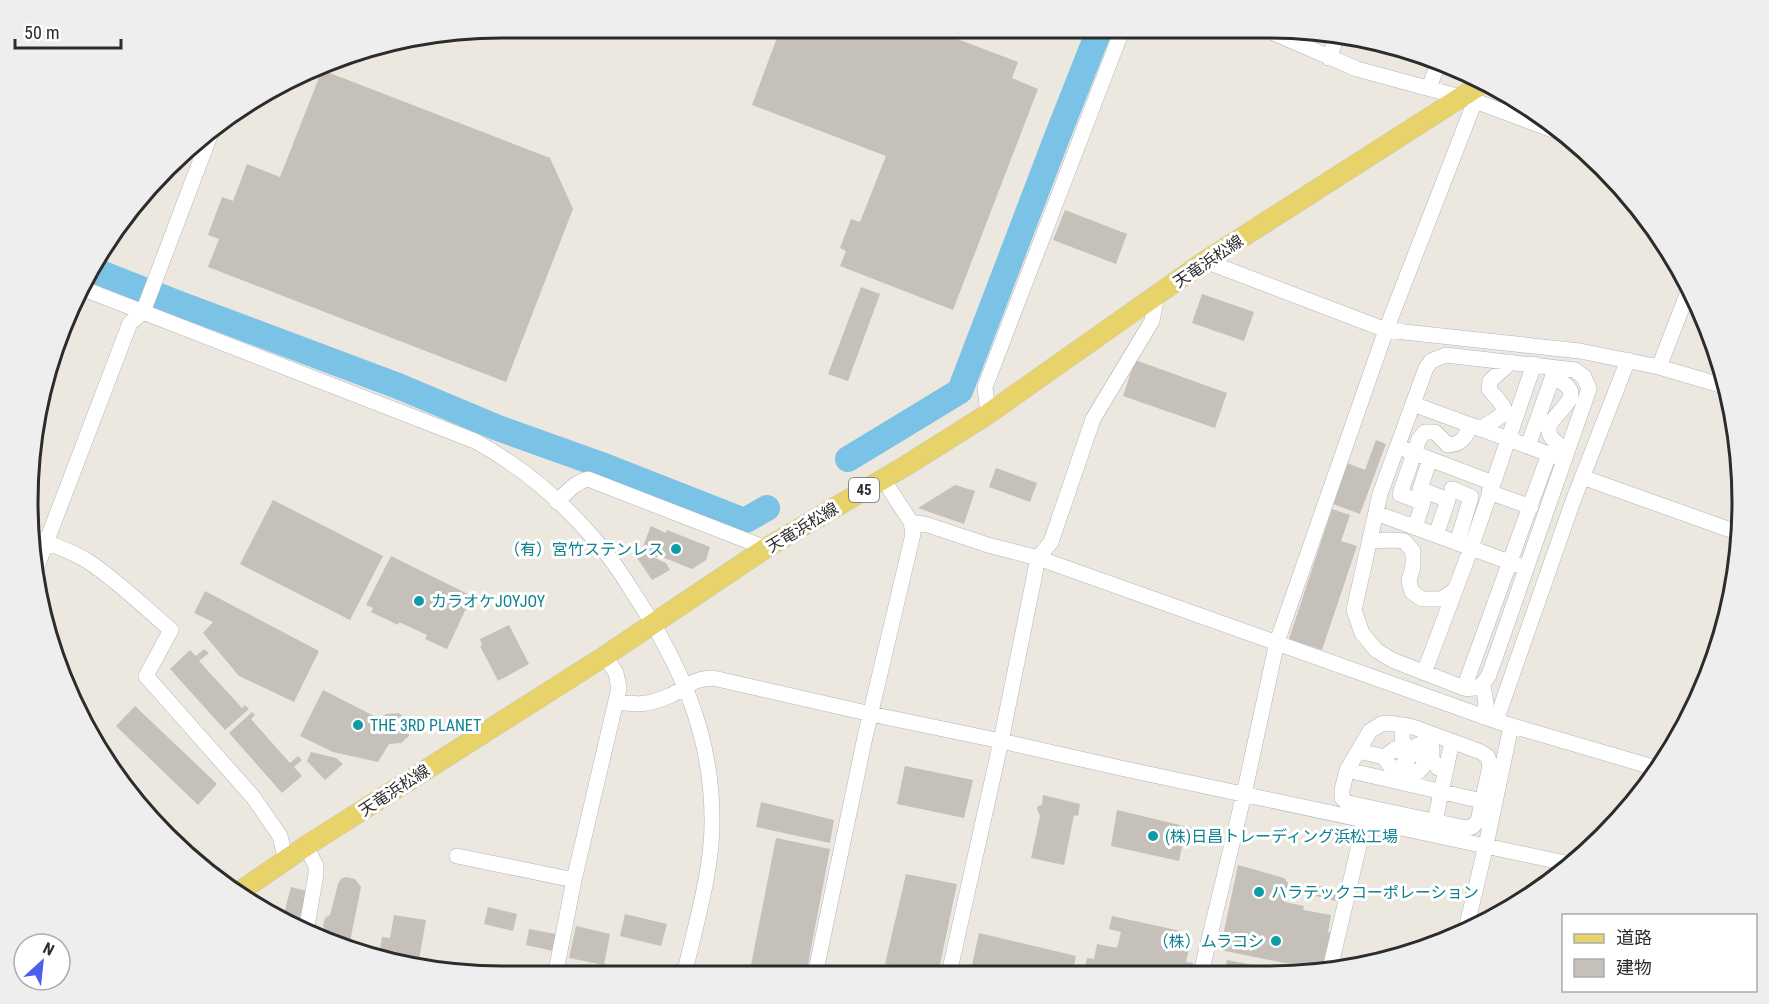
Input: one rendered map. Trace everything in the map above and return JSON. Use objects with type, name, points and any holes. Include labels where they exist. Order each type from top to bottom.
[{"type":"main road","name":"天竜浜松線","points":[[245,888],[306,846],[605,656],[766,548],[988,414],[1205,261],[1468,99],[1478,89]]},
{"type":"street","points":[[988,414],[985,387],[1119,38]]},
{"type":"street","points":[[1284,38],[1357,69],[1468,99],[1538,125]]},
{"type":"street","points":[[1329,58],[1335,42]]},
{"type":"street","points":[[1429,88],[1436,70]]},
{"type":"street","points":[[1203,966],[1277,642],[1468,99]]},
{"type":"street","points":[[40,557],[130,323],[145,307],[207,143]]},
{"type":"street","points":[[1205,261],[1386,330],[1581,351],[1659,367],[1716,384]]},
{"type":"street","points":[[89,290],[145,307],[475,441],[508,461],[557,502],[598,543],[654,623],[686,686],[709,766],[712,819],[707,869],[686,966]]},
{"type":"street","points":[[951,966],[1001,741],[1038,558],[1052,542],[1093,419],[1152,321],[1157,295]]},
{"type":"street","points":[[1659,367],[1685,299]]},
{"type":"street","points":[[1554,372],[1575,370],[1584,377],[1589,390],[1566,456],[1526,568],[1489,675],[1483,685],[1474,690],[1464,688],[1392,660],[1376,650],[1362,633],[1354,610],[1380,494],[1426,368],[1431,361],[1446,355],[1534,364],[1554,372],[1570,391],[1570,400],[1565,408],[1552,419],[1548,428],[1550,435],[1566,456]]},
{"type":"street","points":[[1490,719],[1628,360]]},
{"type":"street","points":[[1414,527],[1424,504],[1400,494],[1419,439],[1425,432],[1435,432],[1448,445],[1456,444],[1465,439],[1475,427],[1501,416],[1504,408],[1489,388],[1490,381],[1511,362]]},
{"type":"street","points":[[1464,545],[1491,488],[1534,364]]},
{"type":"street","points":[[1528,446],[1554,372]]},
{"type":"street","points":[[1413,404],[1549,454],[1566,456]]},
{"type":"street","points":[[1398,447],[1459,470],[1531,507]]},
{"type":"street","points":[[1464,688],[1549,454]]},
{"type":"street","points":[[1424,673],[1455,590],[1471,497],[1420,489],[1430,459]]},
{"type":"street","points":[[1436,535],[1459,470]]},
{"type":"street","points":[[1582,477],[1731,530]]},
{"type":"street","points":[[557,502],[574,485],[588,479],[766,548]]},
{"type":"street","points":[[817,966],[871,714],[913,534],[911,522],[883,479]]},
{"type":"street","points":[[1376,513],[1526,568]]},
{"type":"street","points":[[911,522],[1038,558],[1490,719],[1649,766]]},
{"type":"street","points":[[39,540],[71,552],[95,566],[171,630],[146,676],[253,797],[280,836],[286,861]]},
{"type":"street","points":[[1370,542],[1404,541],[1413,551],[1413,566],[1409,581],[1412,591],[1422,599],[1441,599],[1455,590]]},
{"type":"street","points":[[557,966],[574,880],[619,688],[617,675],[605,656]]},
{"type":"street","points":[[616,702],[639,706],[669,696],[703,678],[713,678],[1561,862]]},
{"type":"street","points":[[1483,685],[1490,719]]},
{"type":"street","points":[[1381,723],[1405,725],[1452,741],[1488,757],[1490,766],[1478,821],[1472,827],[1466,828],[1346,802],[1342,798],[1347,770],[1370,731],[1381,723]]},
{"type":"street","points":[[1405,725],[1402,734],[1404,744],[1413,748],[1422,743],[1432,748],[1432,759],[1442,792],[1435,821]]},
{"type":"street","points":[[1468,921],[1511,726]]},
{"type":"street","points":[[1359,750],[1384,756],[1395,749],[1401,750],[1405,754],[1408,771],[1418,772],[1436,768],[1452,741]]},
{"type":"street","points":[[1347,770],[1482,801]]},
{"type":"street","points":[[1331,962],[1365,820]]},
{"type":"street","points":[[306,846],[316,866],[307,924]]},
{"type":"street","points":[[457,855],[574,880]]},
{"type":"building","points":[[777,38],[954,38],[1018,62],[1012,78],[1038,89],[953,310],[840,266],[846,251],[840,248],[851,219],[860,222],[886,156],[752,105]]},
{"type":"building","points":[[327,72],[550,158],[573,209],[506,382],[208,267],[219,239],[208,235],[222,197],[233,201],[247,164],[280,177],[320,75]]},
{"type":"building","points":[[1065,210],[1127,234],[1116,264],[1053,240]]},
{"type":"building","points":[[861,287],[880,294],[848,381],[828,374]]},
{"type":"building","points":[[1202,294],[1254,312],[1244,341],[1192,323]]},
{"type":"building","points":[[1135,360],[1227,393],[1215,428],[1123,396]]},
{"type":"building","points":[[1376,440],[1386,444],[1360,514],[1333,504],[1347,463],[1365,470]]},
{"type":"building","points":[[996,468],[1037,483],[1030,502],[989,487]]},
{"type":"building","points":[[955,485],[975,491],[964,524],[918,508]]},
{"type":"building","points":[[273,500],[383,556],[350,620],[240,564]]},
{"type":"building","points":[[1332,509],[1350,515],[1341,541],[1357,546],[1322,650],[1289,639]]},
{"type":"building","name":"（有）宮竹ステンレス","points":[[651,526],[710,547],[706,560],[692,569],[641,551]]},
{"type":"building","points":[[642,552],[666,563],[670,570],[652,580],[635,555]]},
{"type":"building","name":"カラオケJOYJOY","points":[[391,556],[472,596],[447,649],[425,639],[427,635],[371,612],[373,608],[366,605]]},
{"type":"building","points":[[205,591],[319,651],[294,702],[239,676],[203,633],[213,622],[194,613]]},
{"type":"building","points":[[509,625],[529,664],[498,681],[480,646],[482,645],[480,639]]},
{"type":"building","points":[[204,649],[209,653],[199,661],[242,708],[245,705],[249,709],[225,730],[170,669],[190,650],[196,656]]},
{"type":"building","name":"THE 3RD PLANET","points":[[323,690],[380,719],[386,714],[399,713],[409,722],[409,736],[401,743],[389,744],[378,762],[333,752],[300,736]]},
{"type":"building","points":[[135,706],[217,784],[198,805],[116,726]]},
{"type":"building","points":[[252,712],[255,715],[251,719],[290,763],[298,756],[302,760],[294,767],[302,776],[282,793],[229,733]]},
{"type":"building","points":[[311,752],[336,758],[343,764],[325,780],[307,761]]},
{"type":"building","points":[[905,766],[973,780],[964,818],[897,804]]},
{"type":"building","points":[[1043,795],[1080,804],[1078,816],[1074,815],[1064,865],[1031,858],[1040,816],[1037,809],[1042,805]]},
{"type":"building","points":[[761,802],[834,820],[830,843],[756,827]]},
{"type":"building","name":"(株)日昌トレーディング浜松工場","points":[[1117,810],[1197,829],[1195,835],[1189,839],[1184,838],[1179,861],[1111,846]]},
{"type":"building","points":[[776,838],[830,849],[808,966],[751,966]]},
{"type":"building","name":"（株）ムラコシ","points":[[1238,865],[1284,878],[1288,883],[1285,902],[1304,906],[1303,910],[1331,915],[1328,932],[1332,933],[1326,963],[1299,966],[1220,950]]},
{"type":"building","points":[[906,874],[957,884],[940,966],[885,964]]},
{"type":"building","points":[[346,877],[355,879],[361,887],[350,941],[326,932],[323,926],[325,918],[330,915],[341,879]]},
{"type":"building","points":[[1319,886],[1338,890],[1335,901],[1316,896]]},
{"type":"building","points":[[291,887],[307,891],[299,920],[284,912]]},
{"type":"building","points":[[488,907],[517,914],[513,931],[484,924]]},
{"type":"building","points":[[625,914],[667,924],[661,946],[620,936]]},
{"type":"building","points":[[394,915],[426,920],[419,959],[380,950],[382,937],[390,938]]},
{"type":"building","points":[[1112,916],[1181,931],[1181,937],[1191,940],[1186,962],[1193,963],[1192,966],[1086,966],[1087,958],[1094,959],[1097,944],[1117,948],[1121,932],[1109,929]]},
{"type":"building","points":[[576,926],[610,934],[604,965],[569,958]]},
{"type":"building","points":[[529,929],[556,934],[553,951],[526,945]]},
{"type":"building","points":[[979,933],[1076,956],[1074,966],[972,965]]},
{"type":"building","points":[[1227,960],[1258,966],[1226,966]]},
{"type":"waterway","points":[[848,459],[960,391],[1096,38]]},
{"type":"waterway","points":[[99,272],[398,386],[498,428],[607,467],[742,520],[767,508]]},
{"type":"place","name":"（有）宮竹ステンレス","points":[[676,549]]},
{"type":"place","name":"カラオケJOYJOY","points":[[419,601]]},
{"type":"place","name":"THE 3RD PLANET","points":[[358,725]]},
{"type":"place","name":"(株)日昌トレーディング浜松工場","points":[[1153,836]]},
{"type":"place","name":"ハラテックコーポレーション","points":[[1259,892]]},
{"type":"place","name":"（株）ムラコシ","points":[[1276,941]]}]
